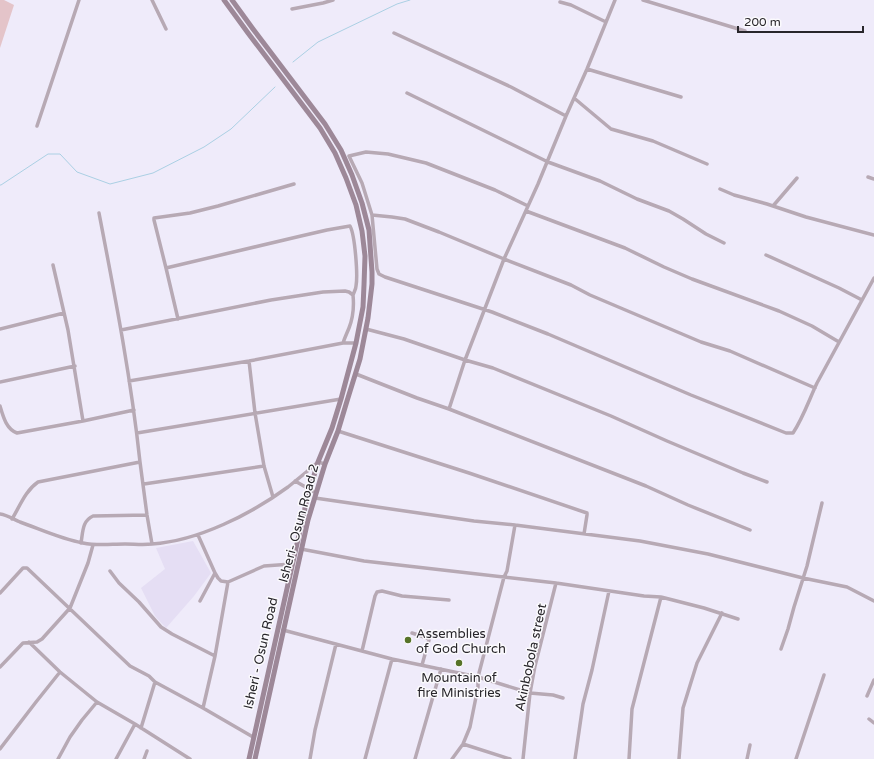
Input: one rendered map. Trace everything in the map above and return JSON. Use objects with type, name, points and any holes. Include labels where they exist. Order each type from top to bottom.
[{"type":"main road","name":"Isheri - Osun Road","points":[[224,0],[320,128],[335,153],[356,205],[362,231],[365,256],[363,307],[356,343],[332,428],[318,462],[310,490],[249,759]]},
{"type":"main road","name":"Isheri- Osun Road 2","points":[[232,0],[325,124],[341,150],[362,203],[369,230],[372,272],[368,318],[356,374],[338,431],[325,464],[308,520],[255,759]]},
{"type":"street","points":[[37,126],[79,0]]},
{"type":"street","points":[[152,0],[166,29]]},
{"type":"street","points":[[292,9],[333,0]]},
{"type":"street","points":[[449,409],[465,360],[504,259],[548,162],[614,0]]},
{"type":"street","points":[[643,0],[745,31]]},
{"type":"street","points":[[560,2],[571,5],[606,22]]},
{"type":"street","points":[[394,33],[511,87],[566,116]]},
{"type":"street","points":[[587,69],[681,97]]},
{"type":"street","points":[[407,93],[548,162],[600,181],[664,210],[683,219],[706,234],[724,243]]},
{"type":"street","points":[[574,98],[611,129],[653,141],[707,164]]},
{"type":"street","points":[[528,206],[494,190],[426,163],[388,154],[366,152],[349,156],[362,183],[372,215],[377,269],[379,274],[485,310],[548,334],[691,395],[786,433],[793,433],[798,426],[815,388],[874,278]]},
{"type":"street","points":[[868,177],[874,179]]},
{"type":"street","points":[[772,206],[797,178]]},
{"type":"street","points":[[178,319],[154,220],[155,218],[190,213],[294,184]]},
{"type":"street","points":[[720,189],[734,195],[806,217],[874,235]]},
{"type":"street","points":[[526,211],[625,248],[692,279],[779,311],[812,326],[839,342]]},
{"type":"street","points":[[99,213],[134,410],[152,544]]},
{"type":"street","points":[[372,215],[406,220],[439,232],[571,285],[620,308],[701,342],[730,351],[815,388]]},
{"type":"street","points":[[166,268],[327,230],[350,226],[352,230],[354,247],[356,286],[353,295],[353,314],[349,330],[343,343]]},
{"type":"street","points":[[766,255],[862,300]]},
{"type":"street","points":[[53,265],[75,366],[83,421]]},
{"type":"street","points":[[121,330],[271,300],[323,292],[345,291],[353,295]]},
{"type":"street","points":[[0,329],[64,313]]},
{"type":"street","points":[[366,329],[404,339],[493,368],[767,482]]},
{"type":"street","points":[[129,381],[249,361],[343,343],[356,343]]},
{"type":"street","points":[[249,361],[255,413],[264,466],[273,497]]},
{"type":"street","points":[[0,382],[75,366]]},
{"type":"street","points":[[356,374],[646,486],[750,530]]},
{"type":"street","points":[[137,433],[341,399]]},
{"type":"street","points":[[0,406],[8,427],[17,433],[134,410]]},
{"type":"street","points":[[338,431],[585,512],[587,515],[584,534]]},
{"type":"street","points":[[12,519],[27,492],[38,482],[140,462]]},
{"type":"street","points":[[0,510],[2,514],[12,519],[81,543],[93,545],[152,544],[198,535],[228,523],[257,508],[287,488],[318,462],[325,464]]},
{"type":"street","points":[[144,484],[264,466]]},
{"type":"street","points":[[295,481],[310,490],[315,496],[474,521],[640,541],[708,554],[803,578],[847,587],[874,601]]},
{"type":"street","points":[[781,649],[803,578],[822,503]]},
{"type":"street","points":[[81,543],[84,523],[93,516],[147,515]]},
{"type":"street","points":[[452,759],[463,744],[470,727],[478,687],[478,677],[508,566],[515,525]]},
{"type":"street","points":[[198,535],[215,573],[222,581],[228,582],[264,566],[292,564]]},
{"type":"street","points":[[0,668],[23,643],[37,642],[42,639],[70,608],[88,563],[93,545]]},
{"type":"street","points":[[301,549],[364,561],[556,583],[661,597],[687,603],[738,619]]},
{"type":"street","points":[[0,593],[23,568],[27,568],[130,666],[149,676],[155,682],[253,737]]},
{"type":"street","points":[[110,571],[119,583],[139,602],[161,627],[215,656]]},
{"type":"street","points":[[200,601],[215,573]]},
{"type":"street","points":[[202,708],[215,656],[228,582]]},
{"type":"street","name":"Akinbobola street","points":[[523,759],[530,693],[535,666],[556,583]]},
{"type":"street","points":[[362,651],[377,592],[382,591],[402,596],[449,600]]},
{"type":"street","points":[[575,759],[583,704],[609,591]]},
{"type":"street","points":[[629,759],[632,709],[661,597]]},
{"type":"street","points":[[679,759],[683,708],[697,663],[722,613]]},
{"type":"street","points":[[283,630],[392,659],[478,677],[530,693],[553,695],[563,698]]},
{"type":"street","points":[[412,633],[429,640],[422,665]]},
{"type":"street","points":[[29,642],[60,672],[97,702],[190,759]]},
{"type":"street","points":[[310,759],[315,730],[336,644]]},
{"type":"street","points":[[365,759],[392,659]]},
{"type":"street","points":[[415,759],[441,669]]},
{"type":"street","points":[[0,748],[60,672]]},
{"type":"street","points":[[796,759],[824,675]]},
{"type":"street","points":[[867,696],[874,680]]},
{"type":"street","points":[[141,728],[155,682]]},
{"type":"street","points":[[58,759],[70,737],[97,702]]},
{"type":"street","points":[[869,720],[874,723]]},
{"type":"street","points":[[116,759],[135,724]]},
{"type":"street","points":[[463,744],[509,759]]},
{"type":"street","points":[[747,759],[750,745]]},
{"type":"street","points":[[144,759],[147,751]]},
{"type":"shaded area","points":[[0,0],[4,0],[14,5],[0,48]]},
{"type":"shaded area","points":[[193,541],[211,573],[194,596],[166,628],[155,616],[141,588],[165,569],[156,548]]},
{"type":"waterway","points":[[293,62],[318,42],[397,4],[410,0]]},
{"type":"waterway","points":[[0,185],[48,154],[60,154],[77,172],[110,184],[153,173],[204,147],[231,129],[275,87]]},
{"type":"place","name":"Assemblies of God Church","points":[[408,640]]},
{"type":"place","name":"Mountain of fire Ministries","points":[[459,663]]}]
